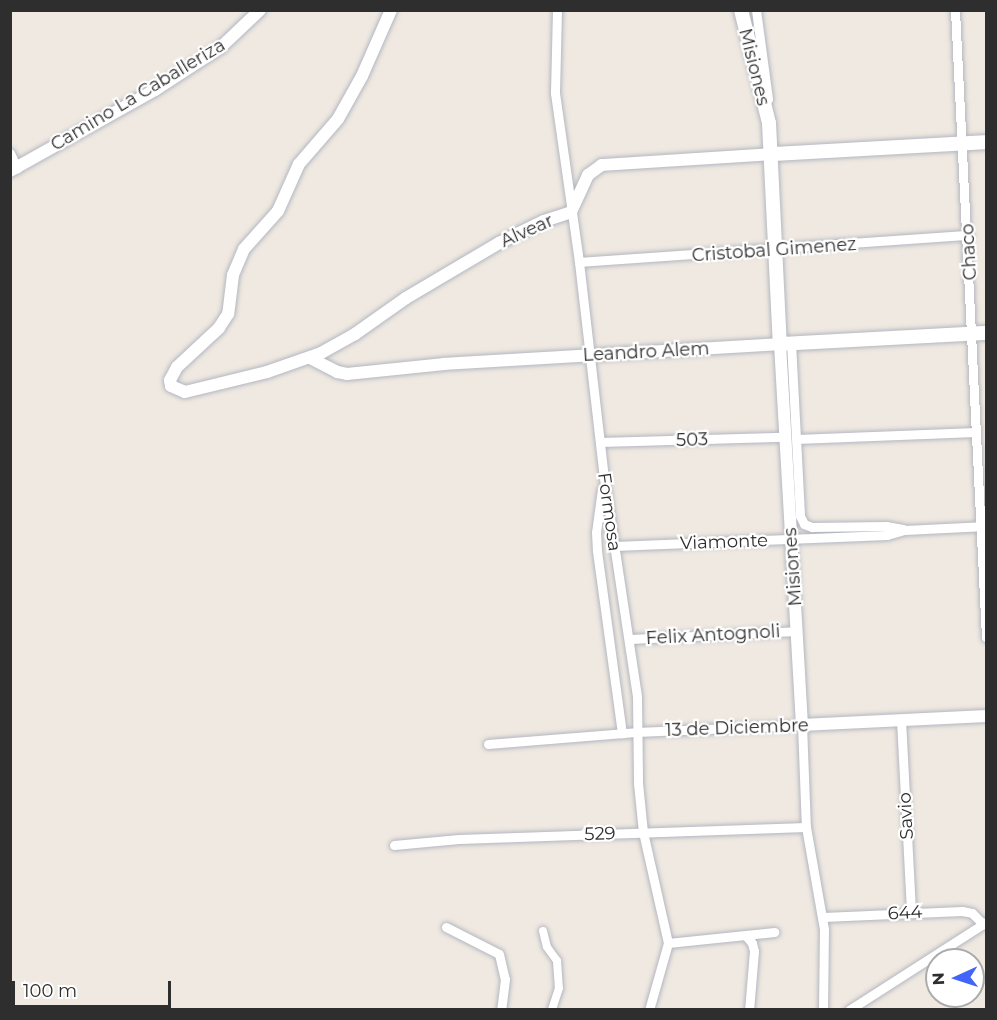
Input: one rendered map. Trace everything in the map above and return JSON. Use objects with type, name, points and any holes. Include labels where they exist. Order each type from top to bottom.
[{"type":"main road","name":"Misiones","points":[[741,10],[769,123],[777,250],[786,343]]},
{"type":"main road","name":"Alvear","points":[[772,154],[987,142]]},
{"type":"main road","name":"Leandro Alem","points":[[786,343],[980,333]]},
{"type":"street","name":"Camino La Caballeriza","points":[[14,170],[155,90],[221,47],[260,10]]},
{"type":"street","name":"Alvear","points":[[391,10],[362,76],[338,119],[299,164],[278,211],[244,249],[233,275],[228,314],[219,328],[177,367],[170,380],[171,386],[185,392],[267,372],[310,358],[355,334],[406,298],[499,243],[544,220],[571,212],[588,175],[602,165],[772,154]]},
{"type":"street","name":"Formosa","points":[[557,10],[555,93],[579,262],[604,478],[637,697],[638,783],[643,832],[668,943],[649,1010]]},
{"type":"street","name":"Misiones","points":[[756,10],[767,83],[769,123]]},
{"type":"street","name":"Chaco","points":[[955,10],[968,235],[980,333],[976,432],[983,526],[987,637]]},
{"type":"street","points":[[10,153],[14,170]]},
{"type":"street","name":"Cristobal Gimenez","points":[[579,262],[968,235]]},
{"type":"street","name":"Misiones","points":[[786,343],[791,539],[806,827],[823,917],[823,1010]]},
{"type":"street","name":"Leandro Alem","points":[[310,358],[337,372],[347,374],[590,355],[786,343]]},
{"type":"street","name":"503","points":[[600,442],[976,432]]},
{"type":"street","name":"Misiones","points":[[790,438],[800,516],[804,524]]},
{"type":"street","points":[[604,478],[596,532],[597,551],[622,733]]},
{"type":"street","name":"Viamonte","points":[[804,524],[812,527],[886,526],[905,530]]},
{"type":"street","name":"Viamonte","points":[[614,546],[887,535],[905,530],[983,526]]},
{"type":"street","name":"Felix Antognoli","points":[[629,639],[797,631]]},
{"type":"street","name":"13 de Diciembre","points":[[488,744],[636,732],[987,716]]},
{"type":"street","name":"Savio","points":[[901,720],[911,913]]},
{"type":"street","name":"529","points":[[394,845],[459,839],[806,827]]},
{"type":"street","name":"644","points":[[823,917],[962,911],[972,913],[985,923]]},
{"type":"street","points":[[849,1010],[985,923]]},
{"type":"street","points":[[446,927],[498,954],[505,979],[501,1010]]},
{"type":"street","points":[[543,931],[547,947],[557,962],[559,988],[552,1010]]},
{"type":"street","points":[[668,943],[774,932]]},
{"type":"street","points":[[746,936],[752,943],[754,951],[749,1010]]}]
